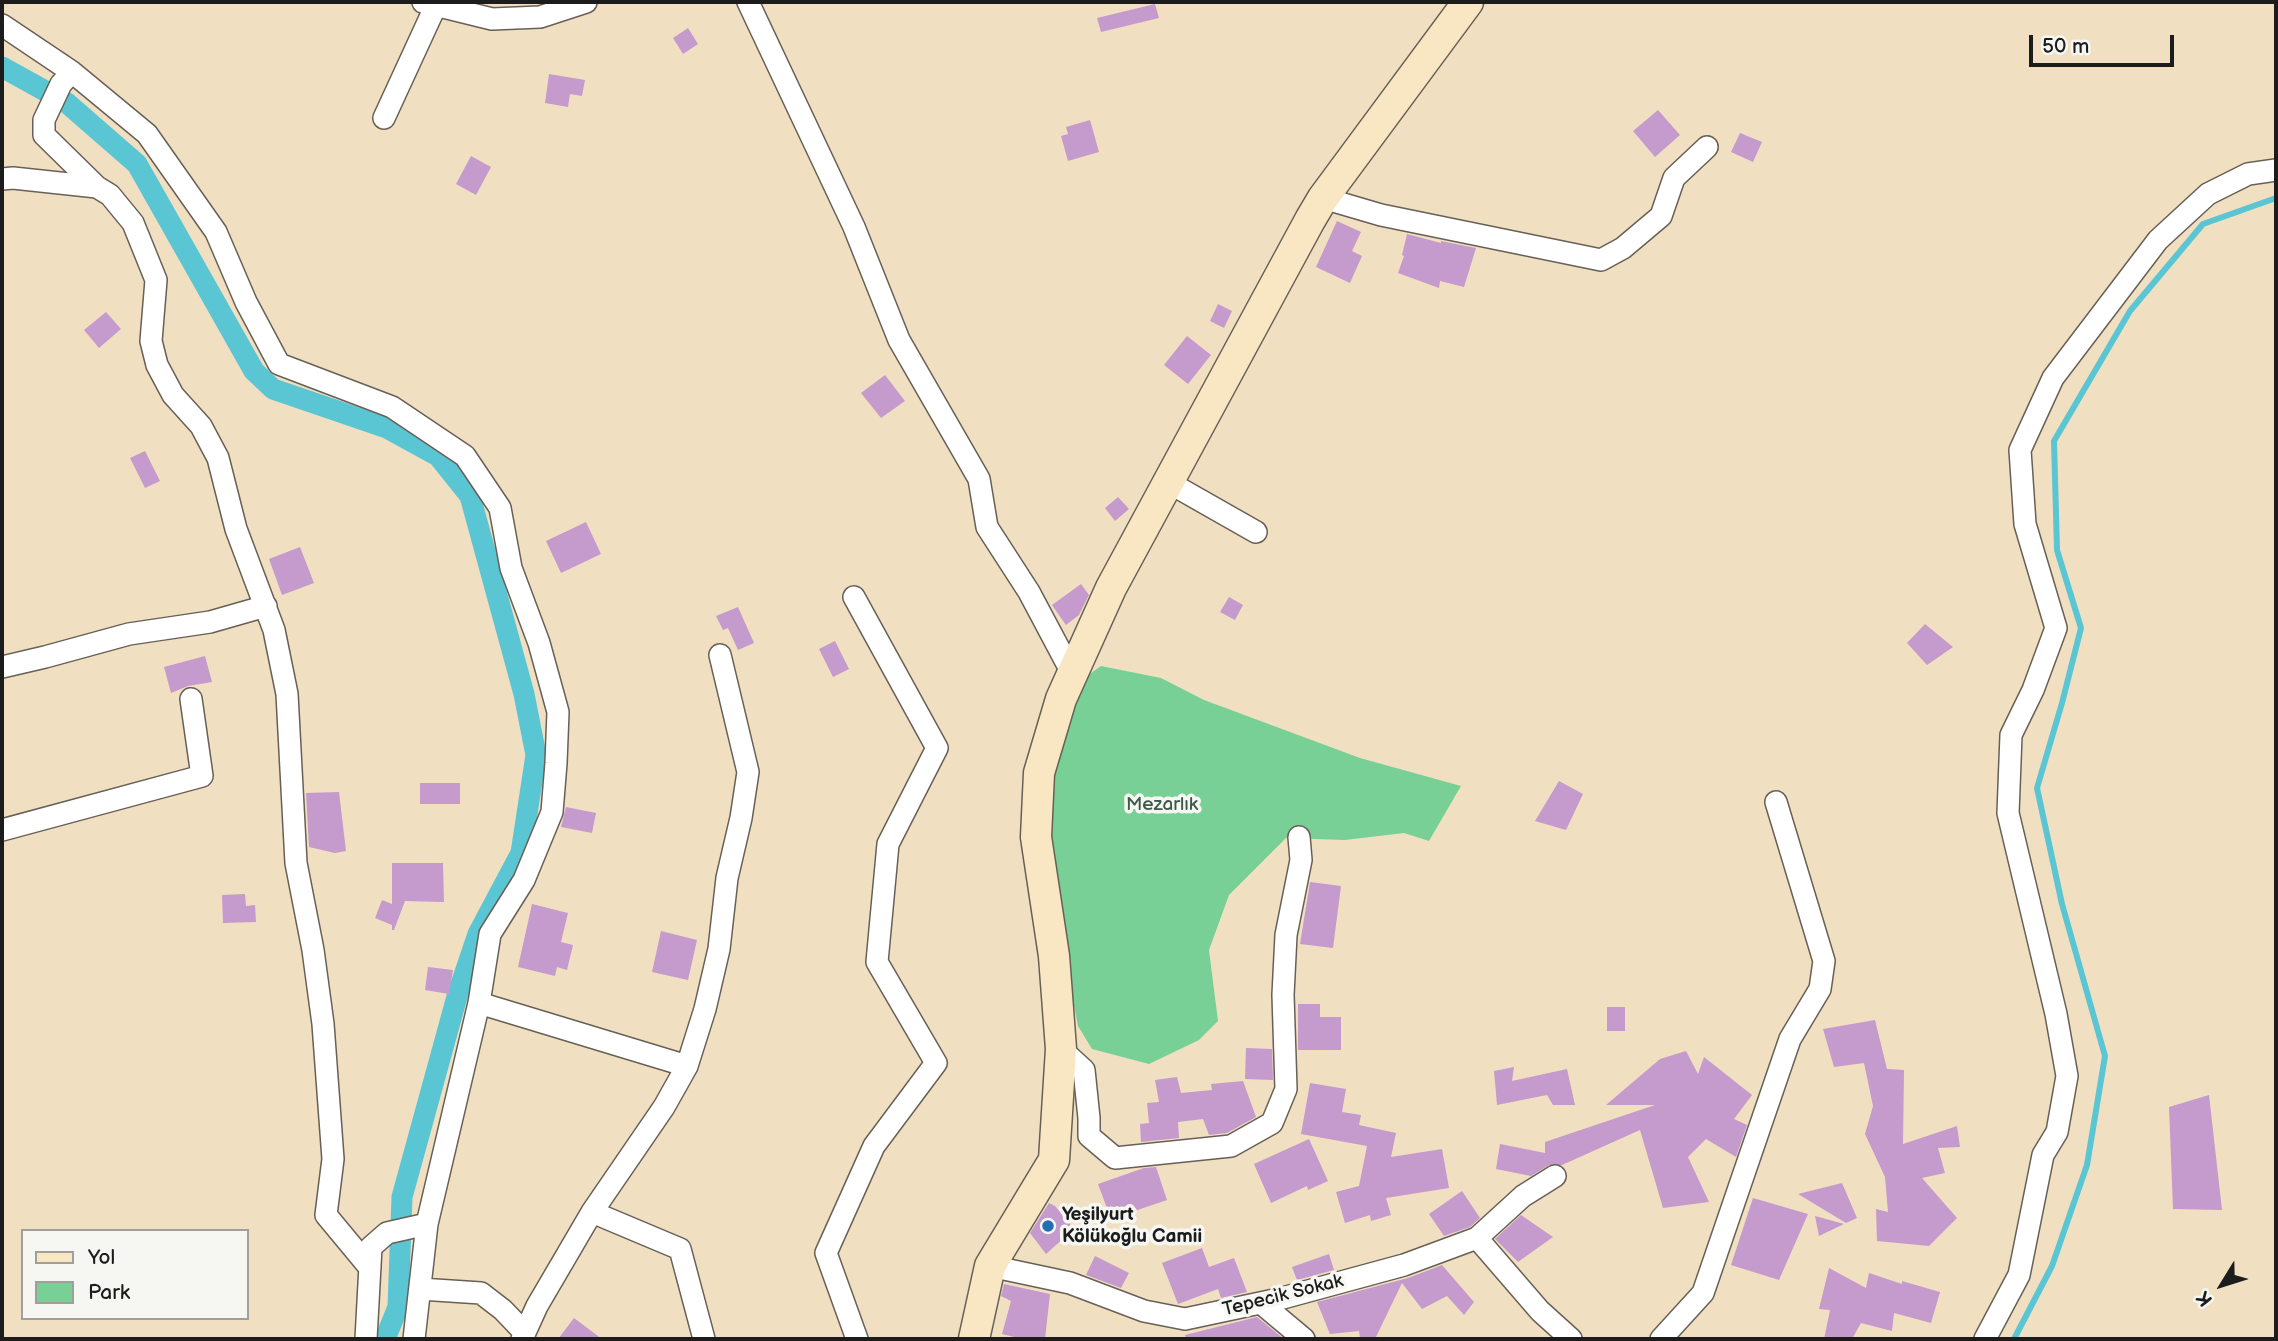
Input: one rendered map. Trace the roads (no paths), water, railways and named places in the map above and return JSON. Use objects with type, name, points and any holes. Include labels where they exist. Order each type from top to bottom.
[{"type":"main road","points":[[1408,82],[1445,2]]},
{"type":"main road","points":[[974,1339],[990,1266],[1054,1160],[1061,1049],[1054,956],[1036,836],[1039,773],[1061,699],[1111,588],[1323,198],[1468,2]]},
{"type":"street","points":[[384,118],[430,3],[492,19],[540,17],[586,2]]},
{"type":"street","points":[[748,2],[854,227],[899,340],[979,479],[987,527],[1030,592],[1072,674]]},
{"type":"street","points":[[2,25],[66,78],[147,134],[216,232],[246,302],[279,364],[393,407],[465,456],[500,508],[511,568],[539,643],[558,712],[551,812],[524,880],[491,934],[479,1003],[419,1226],[420,1289],[414,1339]]},
{"type":"street","points":[[66,78],[44,120],[44,135],[97,187],[110,195],[133,223],[156,280],[151,341],[157,365],[173,395],[201,426],[218,458],[236,529],[274,630],[287,694],[296,863],[313,950],[323,1024],[333,1159],[326,1215],[370,1268]]},
{"type":"street","points":[[1323,198],[1381,215],[1601,260],[1623,248],[1661,216],[1674,178],[1707,147]]},
{"type":"street","points":[[1986,1339],[2019,1275],[2043,1155],[2057,1132],[2067,1076],[2056,1014],[2008,813],[2011,735],[2033,690],[2056,628],[2025,524],[2020,450],[2053,378],[2158,240],[2208,194],[2248,174],[2276,170]]},
{"type":"street","points":[[2,179],[97,187]]},
{"type":"street","points":[[1168,482],[1256,533]]},
{"type":"street","points":[[854,597],[937,748],[888,844],[877,962],[936,1063],[874,1146],[826,1253],[858,1339]]},
{"type":"street","points":[[2,667],[129,634],[210,622],[266,606]]},
{"type":"street","points":[[420,1289],[481,1293],[503,1310],[523,1336],[592,1212],[664,1107],[687,1066],[705,1009],[719,949],[727,878],[748,772],[720,655]]},
{"type":"street","points":[[2,830],[202,776],[191,699]]},
{"type":"street","points":[[1661,1339],[1703,1293],[1790,1039],[1820,989],[1824,961],[1776,803]]},
{"type":"street","points":[[1061,1049],[1084,1070],[1089,1136],[1115,1158],[1231,1146],[1272,1123],[1286,1089],[1283,995],[1286,935],[1301,860],[1299,837]]},
{"type":"street","points":[[479,1003],[687,1066]]},
{"type":"street","name":"Tepecik Sokak","points":[[990,1266],[1070,1283],[1187,1329],[1261,1303],[1404,1265],[1477,1238],[1523,1196],[1555,1176]]},
{"type":"street","points":[[592,1212],[680,1249],[704,1339]]},
{"type":"street","points":[[366,1339],[371,1247],[387,1233],[419,1226]]},
{"type":"street","points":[[1477,1238],[1540,1311],[1571,1339]]},
{"type":"street","points":[[1261,1303],[1304,1339]]},
{"type":"waterway","points":[[2,67],[67,103],[137,164],[254,371],[273,389],[387,428],[438,456],[470,496],[524,694],[536,755],[521,853],[478,934],[458,993],[402,1197],[398,1307],[385,1339]]},
{"type":"waterway","points":[[2014,1339],[2052,1266],[2087,1165],[2105,1056],[2062,904],[2037,788],[2081,628],[2057,550],[2054,441],[2130,311],[2203,224],[2276,198]]},
{"type":"place","name":"Yeşilyurt Kölükoğlu Camii","points":[[1048,1226]]},
{"type":"park label","name":"Mezarlık","points":[[1162,805]]}]
